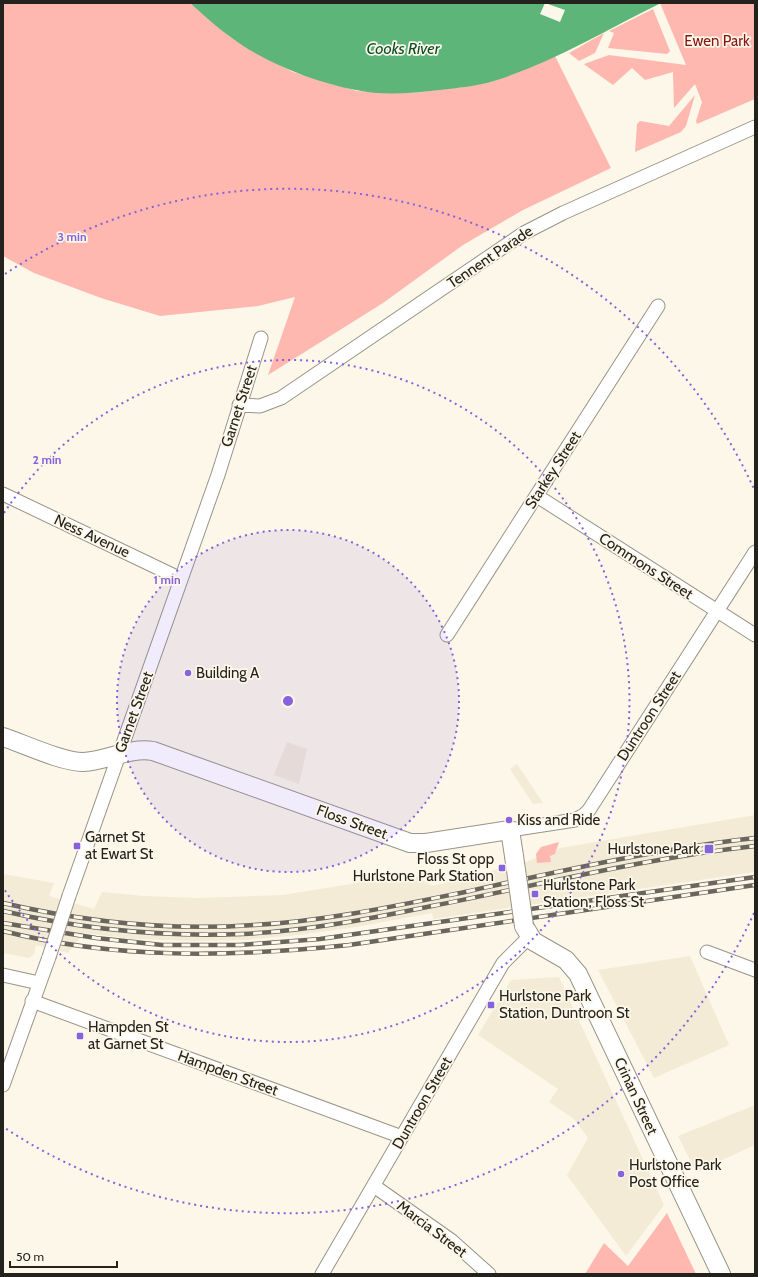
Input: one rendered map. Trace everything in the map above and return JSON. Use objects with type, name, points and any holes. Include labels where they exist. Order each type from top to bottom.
[{"type":"street","name":"Tennent Parade","points":[[239,405],[260,406],[281,398],[540,224],[755,127]]},
{"type":"street","name":"Starkey Street","points":[[447,635],[658,306]]},
{"type":"street","name":"Garnet Street","points":[[3,1085],[32,1001],[49,958],[118,755],[218,475],[261,338]]},
{"type":"street","name":"Ness Avenue","points":[[3,494],[181,578]]},
{"type":"street","name":"Commons Street","points":[[537,496],[755,635]]},
{"type":"street","name":"Duntroon Street","points":[[510,830],[575,820],[584,815],[755,552]]},
{"type":"street","name":"Floss Street","points":[[3,737],[72,760],[83,762],[106,759],[138,750],[153,751],[415,844],[510,830]]},
{"type":"street","points":[[510,830],[527,932]]},
{"type":"street","name":"Duntroon Street","points":[[322,1274],[503,963],[527,932]]},
{"type":"street","name":"Crinan Street","points":[[527,932],[538,945],[566,960],[578,974],[721,1274]]},
{"type":"street","points":[[707,952],[755,970]]},
{"type":"street","points":[[3,975],[39,983]]},
{"type":"street","name":"Hampden Street","points":[[32,1001],[402,1137]]},
{"type":"street","name":"Marcia Street","points":[[374,1186],[452,1241],[489,1274]]},
{"type":"shaded area","points":[[287,742],[307,749],[299,784],[274,775]]},
{"type":"shaded area","points":[[517,764],[543,803],[533,804],[510,769]]},
{"type":"shaded area","points":[[755,815],[755,872],[433,919],[432,913],[350,928],[299,935],[242,940],[196,941],[133,939],[84,933],[68,953],[36,945],[34,954],[29,958],[3,953],[3,874],[54,883],[49,896],[94,909],[102,892],[144,896],[198,898],[283,895],[412,874],[433,886],[526,862],[560,848]]},
{"type":"shaded area","points":[[690,956],[729,1045],[654,1078],[598,970]]},
{"type":"shaded area","points":[[559,977],[664,1205],[626,1256],[567,1175],[588,1138],[574,1119],[549,1102],[558,1089],[478,1035],[511,980]]},
{"type":"shaded area","points":[[755,1105],[755,1145],[696,1172],[678,1136]]},
{"type":"green space","points":[[3,3],[190,3],[230,37],[264,57],[293,72],[357,91],[413,93],[464,87],[494,81],[555,56],[611,168],[523,210],[463,245],[383,303],[268,375],[295,297],[258,306],[160,316],[101,298],[34,273],[3,256]]},
{"type":"green space","name":"Ewen Park","points":[[660,3],[755,3],[755,99],[697,124],[696,121],[702,102],[695,84],[674,108],[673,72],[645,80],[632,68],[613,85],[584,64],[609,55],[686,65]]},
{"type":"green space","points":[[653,9],[670,51],[667,54],[608,48],[614,33],[609,31]]},
{"type":"green space","points":[[604,33],[595,53],[579,61],[569,53]]},
{"type":"green space","points":[[695,95],[686,126],[681,132],[635,152],[637,124],[640,121],[669,126]]},
{"type":"green space","points":[[559,842],[555,854],[550,856],[551,862],[537,863],[536,854],[541,847]]},
{"type":"green space","points":[[667,1213],[696,1274],[585,1274],[604,1243],[628,1266]]},
{"type":"water","name":"Cooks River","points":[[190,3],[661,3],[558,56],[516,74],[494,81],[474,86],[419,92],[377,93],[366,92],[323,82],[273,62],[257,54],[229,36]]},
{"type":"pier","points":[[545,3],[565,10],[560,22],[540,14]]},
{"type":"railway","points":[[3,903],[34,910],[96,920],[159,926],[222,927],[281,923],[387,908],[645,854],[755,838]]},
{"type":"railway","points":[[3,911],[62,923],[152,933],[212,935],[290,930],[361,920],[674,857],[755,846]]},
{"type":"railway","points":[[3,923],[96,938],[162,945],[240,945],[320,939],[755,877]]},
{"type":"railway","points":[[3,931],[89,947],[132,951],[176,953],[262,952],[349,945],[755,885]]},
{"type":"place","name":"Building A","points":[[188,673]]},
{"type":"place","name":"Kiss and Ride","points":[[509,820]]},
{"type":"place","name":"Garnet St at Ewart St","points":[[77,846]]},
{"type":"place","name":"Hurlstone Park","points":[[709,849]]},
{"type":"place","name":"Floss St opp Hurlstone Park Station","points":[[502,868]]},
{"type":"place","name":"Hurlstone Park Station, Floss St","points":[[535,894]]},
{"type":"place","name":"Hurlstone Park Station, Duntroon St","points":[[491,1005]]},
{"type":"place","name":"Hampden St at Garnet St","points":[[80,1036]]},
{"type":"place","name":"Hurlstone Park Post Office","points":[[621,1174]]}]
